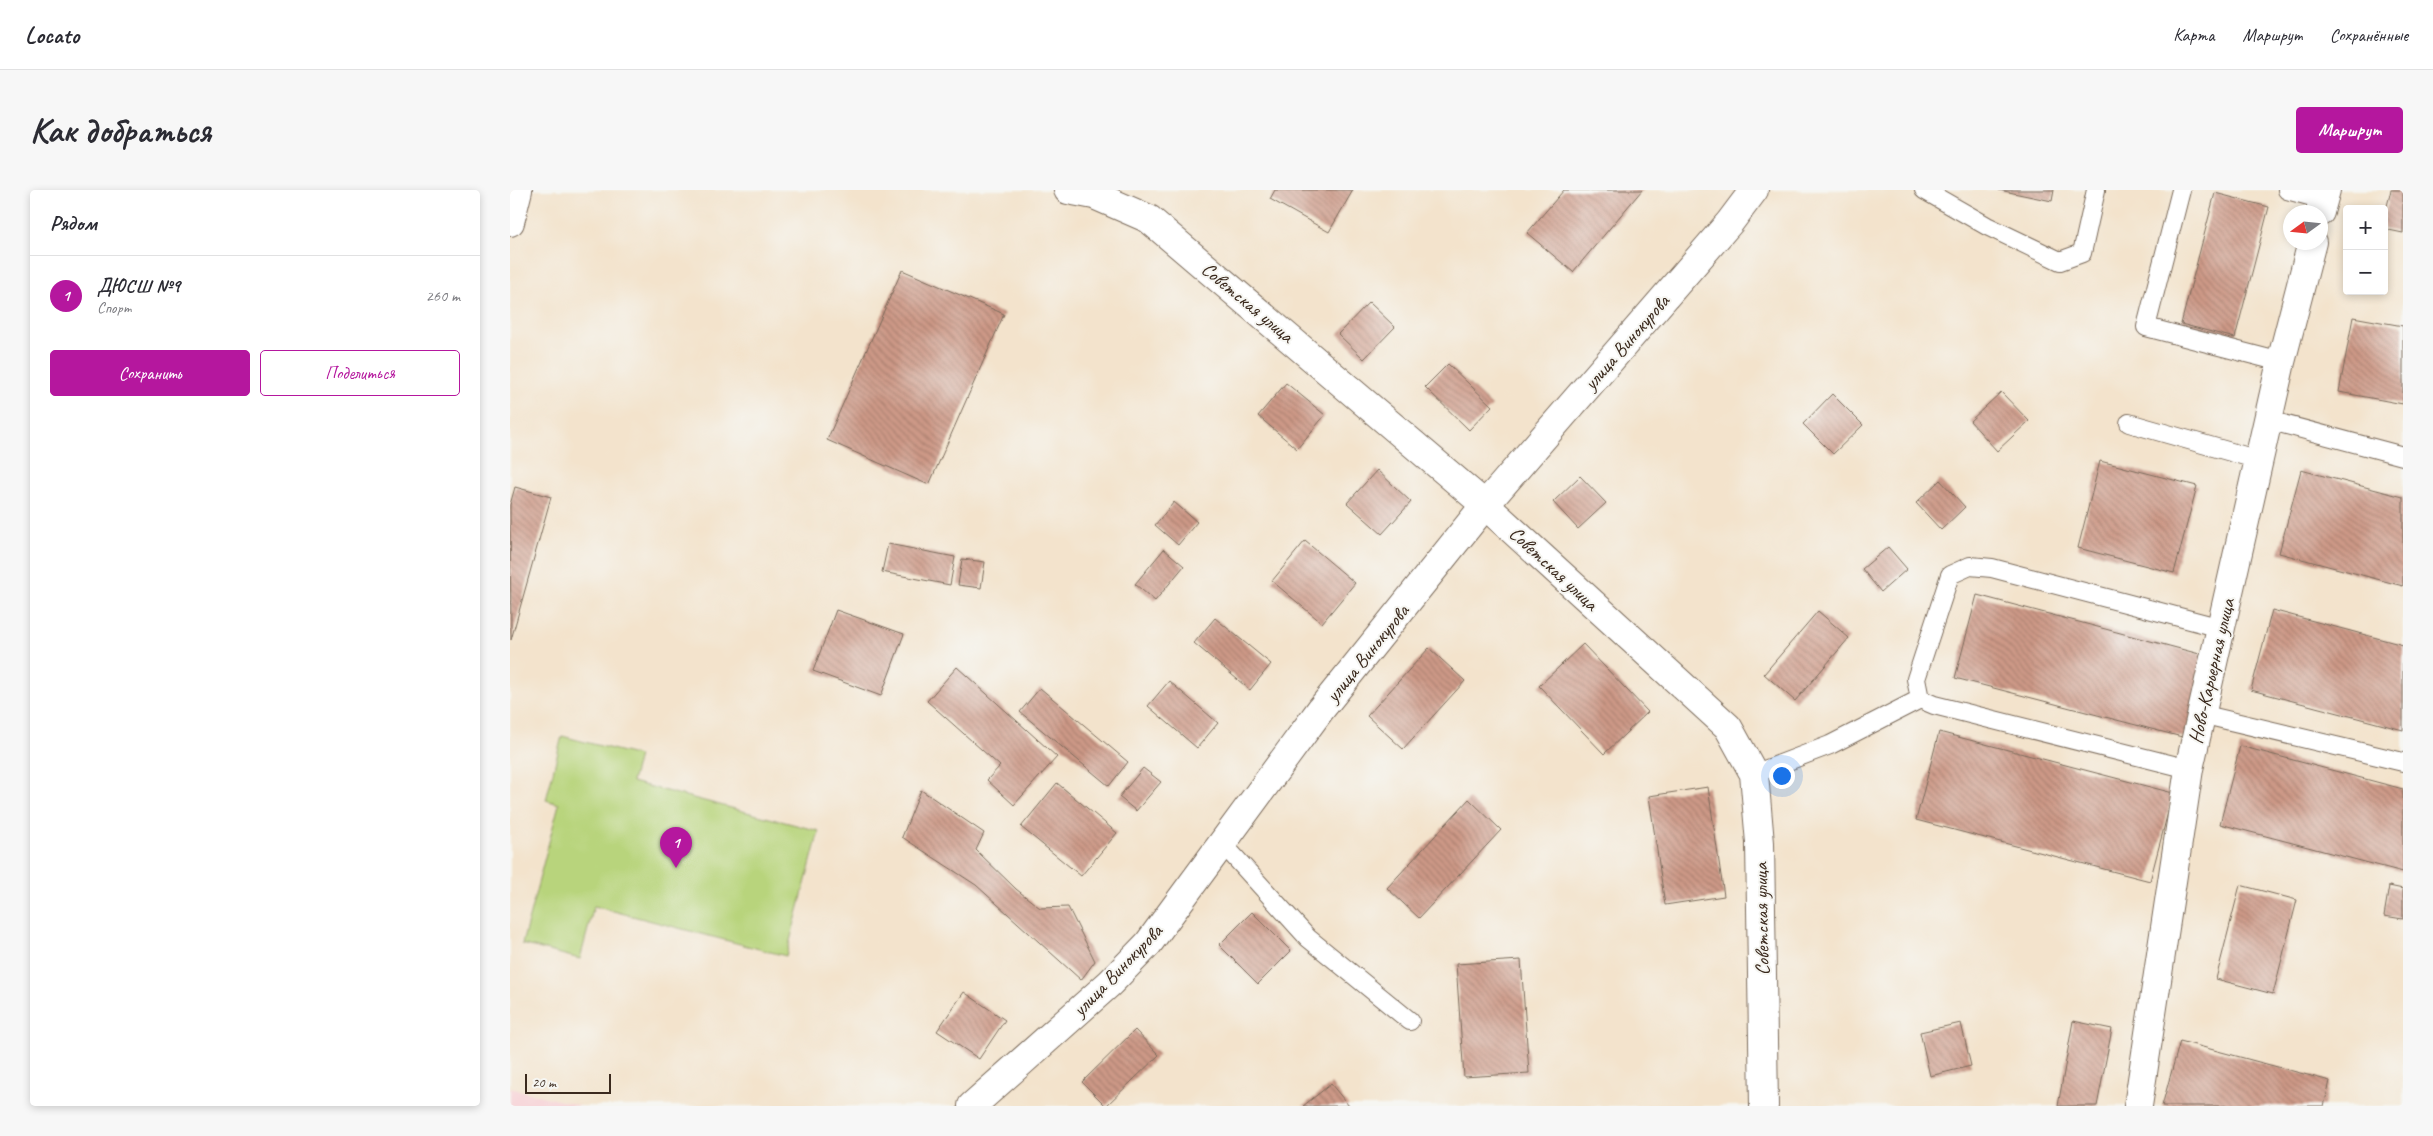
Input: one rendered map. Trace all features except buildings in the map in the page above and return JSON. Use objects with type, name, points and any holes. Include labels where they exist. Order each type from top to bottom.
[{"type":"street","points":[[510,222],[518,190]]},
{"type":"street","name":"Советская улица","points":[[1068,190],[1094,195],[1149,219],[1485,505],[1728,727],[1754,774],[1760,843],[1764,1106]]},
{"type":"street","name":"улица Винокурова","points":[[972,1106],[1110,983],[1148,944],[1321,709],[1485,505],[1730,222],[1754,190]]},
{"type":"street","name":"Ново-Карьерная улица","points":[[2138,1106],[2189,769],[2281,362],[2310,250]]},
{"type":"lane","points":[[1924,190],[1987,226],[2060,261],[2082,253],[2096,190]]},
{"type":"lane","points":[[2181,190],[2146,327],[2281,362]]},
{"type":"lane","points":[[2287,190],[2323,201]]},
{"type":"lane","points":[[2268,420],[2403,456]]},
{"type":"lane","points":[[2129,422],[2259,460]]},
{"type":"lane","points":[[1920,699],[1916,678],[1950,575],[1970,566],[1992,568],[2220,628]]},
{"type":"lane","points":[[1754,774],[1830,745],[1920,699]]},
{"type":"lane","points":[[1920,699],[1934,705],[2189,769]]},
{"type":"lane","points":[[2201,714],[2403,762]]},
{"type":"lane","points":[[1223,844],[1308,938],[1410,1021]]},
{"type":"shaded area","points":[[510,1088],[581,1106],[510,1106]]},
{"type":"green space","points":[[562,736],[639,756],[632,782],[819,831],[786,956],[594,906],[580,959],[522,944],[559,804],[546,800]]},
{"type":"place","name":"ДЮСШ №9","points":[[676,868]]}]
